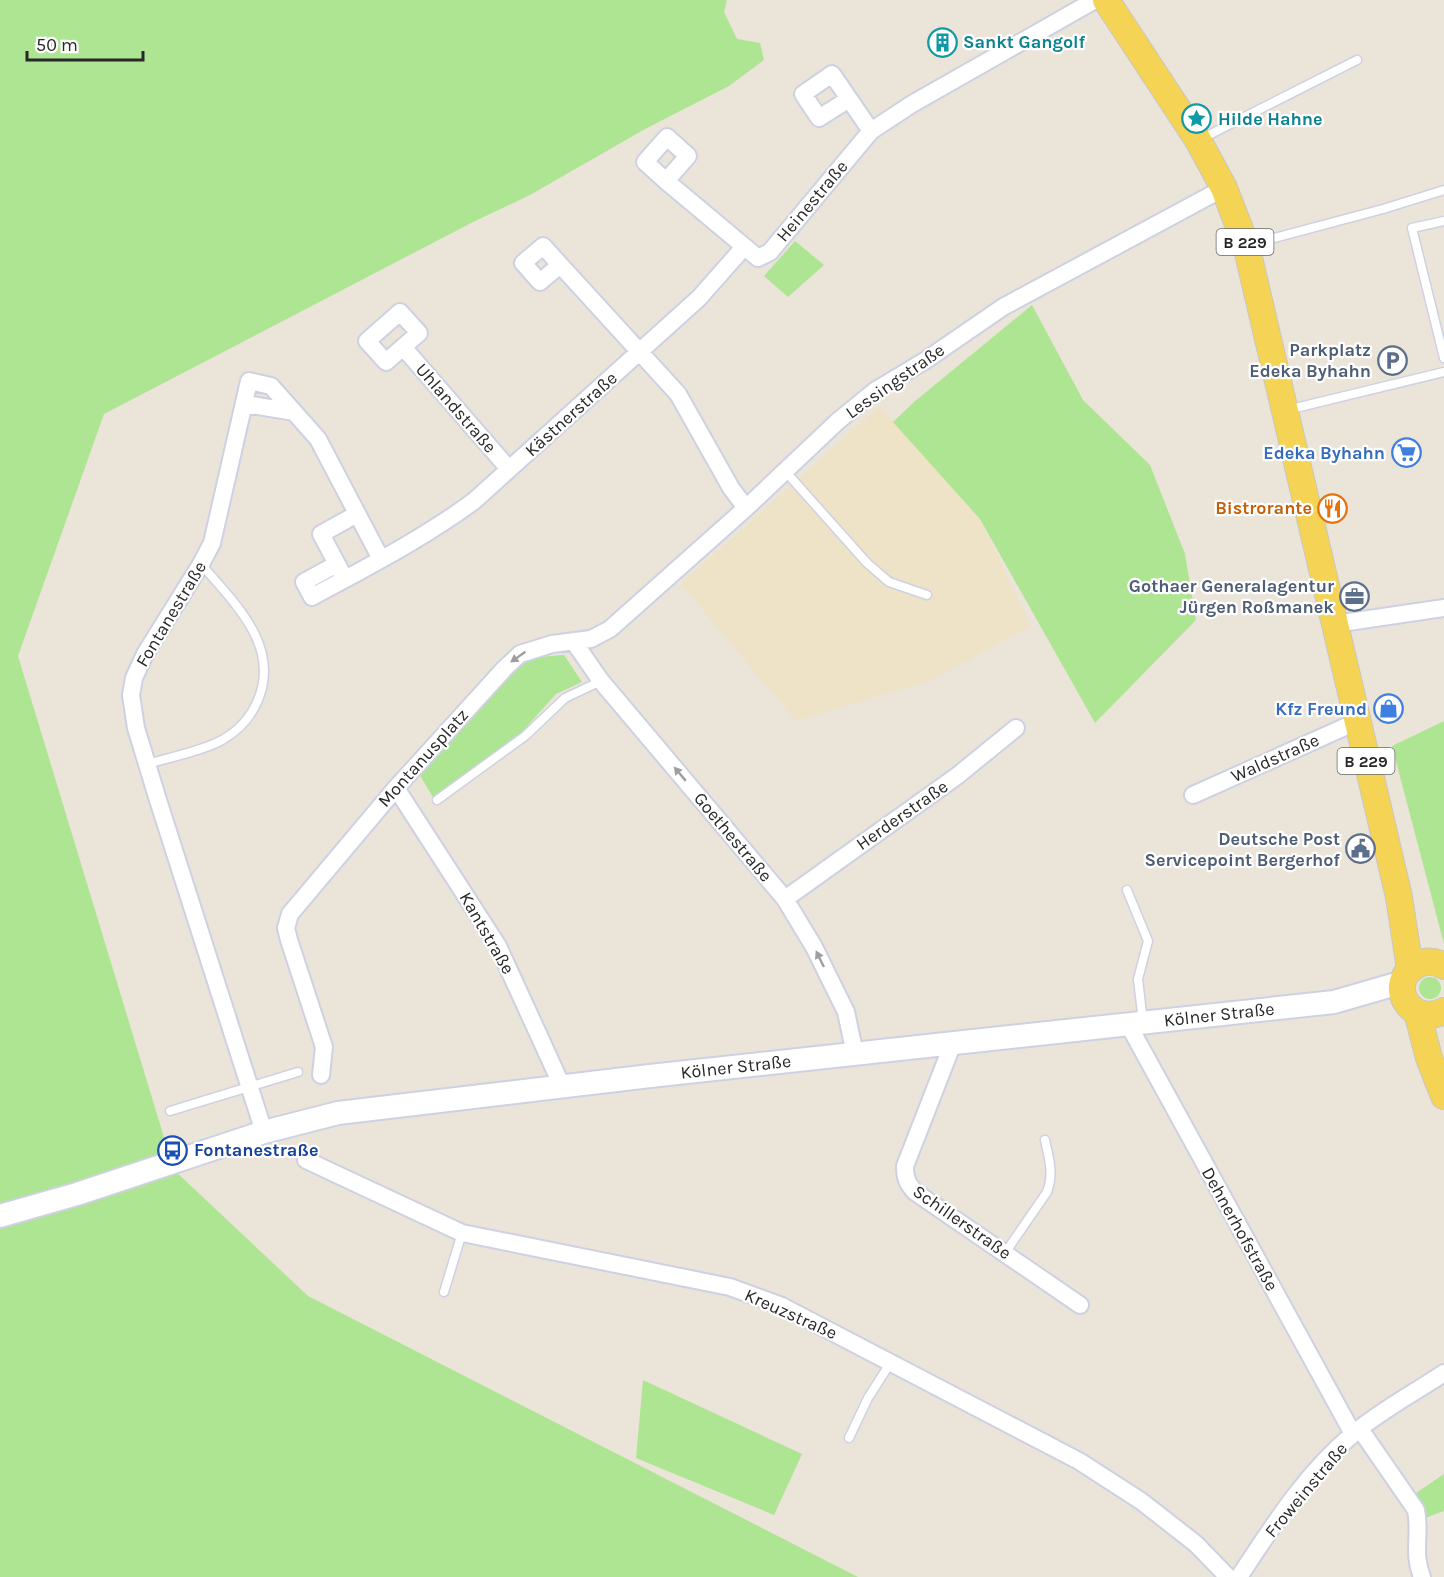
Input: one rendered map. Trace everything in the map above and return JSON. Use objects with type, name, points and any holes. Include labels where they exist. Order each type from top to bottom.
[{"type":"main road","name":"B 229","points":[[1106,0],[1198,140],[1224,188],[1246,245],[1286,410],[1356,722],[1399,897],[1415,925],[1428,956],[1419,983],[1419,1019],[1429,1058],[1444,1096]]},
{"type":"main road","name":"Kölner Straße","points":[[0,1216],[138,1174],[264,1132],[320,1116],[348,1111],[1344,1001],[1419,983]]},
{"type":"main road","points":[[1419,983],[1430,1015],[1444,1011]]},
{"type":"main road","points":[[1444,1011],[1439,1025],[1444,1062]]},
{"type":"street","name":"Heinestraße","points":[[666,181],[758,258],[770,252],[871,131],[912,104],[1095,0]]},
{"type":"street","points":[[849,99],[871,131]]},
{"type":"street","name":"Lessingstraße","points":[[574,642],[601,635],[620,622],[746,508],[838,420],[876,390],[926,360],[1003,307],[1224,188]]},
{"type":"street","name":"Kästnerstraße","points":[[357,514],[321,534],[341,571],[381,559],[448,521],[474,501],[699,298],[744,247]]},
{"type":"street","points":[[560,265],[678,394],[731,488],[746,508]]},
{"type":"street","name":"Uhlandstraße","points":[[403,347],[509,469]]},
{"type":"street","name":"Fontanestraße","points":[[264,1132],[136,728],[131,695],[134,678],[145,654],[212,543],[249,381],[271,386],[318,439],[357,514]]},
{"type":"street","points":[[244,404],[294,412]]},
{"type":"street","points":[[357,514],[381,559]]},
{"type":"street","points":[[1335,624],[1444,608]]},
{"type":"street","name":"Goethestraße","points":[[574,642],[601,681],[785,898],[814,947],[846,1012],[855,1054]]},
{"type":"street","name":"Montanusplatz","points":[[321,1075],[324,1047],[293,956],[286,928],[290,914],[396,788],[520,654],[552,644],[574,642]]},
{"type":"street","name":"Waldstraße","points":[[1193,795],[1356,722]]},
{"type":"street","name":"Herderstraße","points":[[785,898],[957,776],[1016,728]]},
{"type":"street","name":"Kantstraße","points":[[396,788],[498,945],[562,1086]]},
{"type":"street","name":"Dehnerhofstraße","points":[[1136,1024],[1357,1431],[1416,1510],[1419,1523],[1417,1565],[1422,1577]]},
{"type":"street","name":"Schillerstraße","points":[[953,1043],[905,1166],[908,1184],[915,1192],[1080,1305]]},
{"type":"street","name":"Kreuzstraße","points":[[306,1160],[462,1233],[730,1287],[782,1306],[1079,1461],[1142,1501],[1196,1544],[1228,1577]]},
{"type":"street","name":"Froweinstraße","points":[[1239,1577],[1293,1500],[1328,1458],[1357,1431],[1444,1373]]},
{"type":"lane","points":[[1198,140],[1357,60]]},
{"type":"lane","points":[[1246,245],[1383,209],[1444,190]]},
{"type":"lane","points":[[1444,221],[1412,228],[1444,358]]},
{"type":"lane","points":[[1286,410],[1444,372]]},
{"type":"lane","points":[[784,471],[867,563],[889,582],[927,595]]},
{"type":"lane","points":[[148,765],[219,742],[230,735],[252,713],[263,688],[265,667],[258,637],[244,616],[201,564]]},
{"type":"lane","points":[[437,800],[525,736],[565,698],[601,681]]},
{"type":"lane","points":[[1127,890],[1148,941],[1138,979],[1136,1024]]},
{"type":"lane","points":[[170,1111],[298,1072]]},
{"type":"lane","points":[[1005,1253],[1047,1192],[1050,1184],[1050,1164],[1045,1140]]},
{"type":"lane","points":[[444,1292],[462,1233]]},
{"type":"lane","points":[[849,1438],[868,1398],[891,1362]]},
{"type":"shaded area","points":[[880,406],[980,519],[1031,626],[929,681],[796,721],[681,584]]},
{"type":"green space","points":[[0,0],[727,0],[724,12],[737,39],[760,43],[764,60],[729,86],[645,129],[530,195],[473,222],[104,414],[18,656],[169,1154],[0,1206]]},
{"type":"green space","points":[[795,241],[824,265],[788,297],[764,276]]},
{"type":"green space","points":[[1032,305],[1083,400],[1150,465],[1185,554],[1196,620],[1095,723],[980,519],[893,422]]},
{"type":"green space","points":[[564,655],[582,682],[556,694],[521,733],[433,797],[419,774],[519,666],[538,657]]},
{"type":"green space","points":[[1444,721],[1444,944],[1392,746]]},
{"type":"green space","points":[[1430,977],[1438,980],[1441,988],[1438,996],[1430,999],[1422,996],[1419,988],[1422,980]]},
{"type":"green space","points":[[174,1170],[308,1296],[858,1577],[0,1577],[0,1226]]},
{"type":"green space","points":[[643,1380],[802,1454],[774,1515],[636,1458]]},
{"type":"green space","points":[[1444,1474],[1444,1511],[1425,1518],[1413,1495]]},
{"type":"place","name":"Sankt Gangolf","points":[[942,42]]},
{"type":"place","name":"Hilde Hahne","points":[[1197,119]]},
{"type":"place","name":"Parkplatz Edeka Byhahn","points":[[1392,360]]},
{"type":"place","name":"Edeka Byhahn","points":[[1406,453]]},
{"type":"place","name":"Bistrorante","points":[[1333,508]]},
{"type":"place","name":"Gothaer Generalagentur Jürgen Roßmanek","points":[[1355,596]]},
{"type":"place","name":"Kfz Freund","points":[[1388,709]]},
{"type":"place","name":"Deutsche Post Servicepoint Bergerhof","points":[[1361,849]]},
{"type":"place","name":"Fontanestraße","points":[[173,1150]]}]
